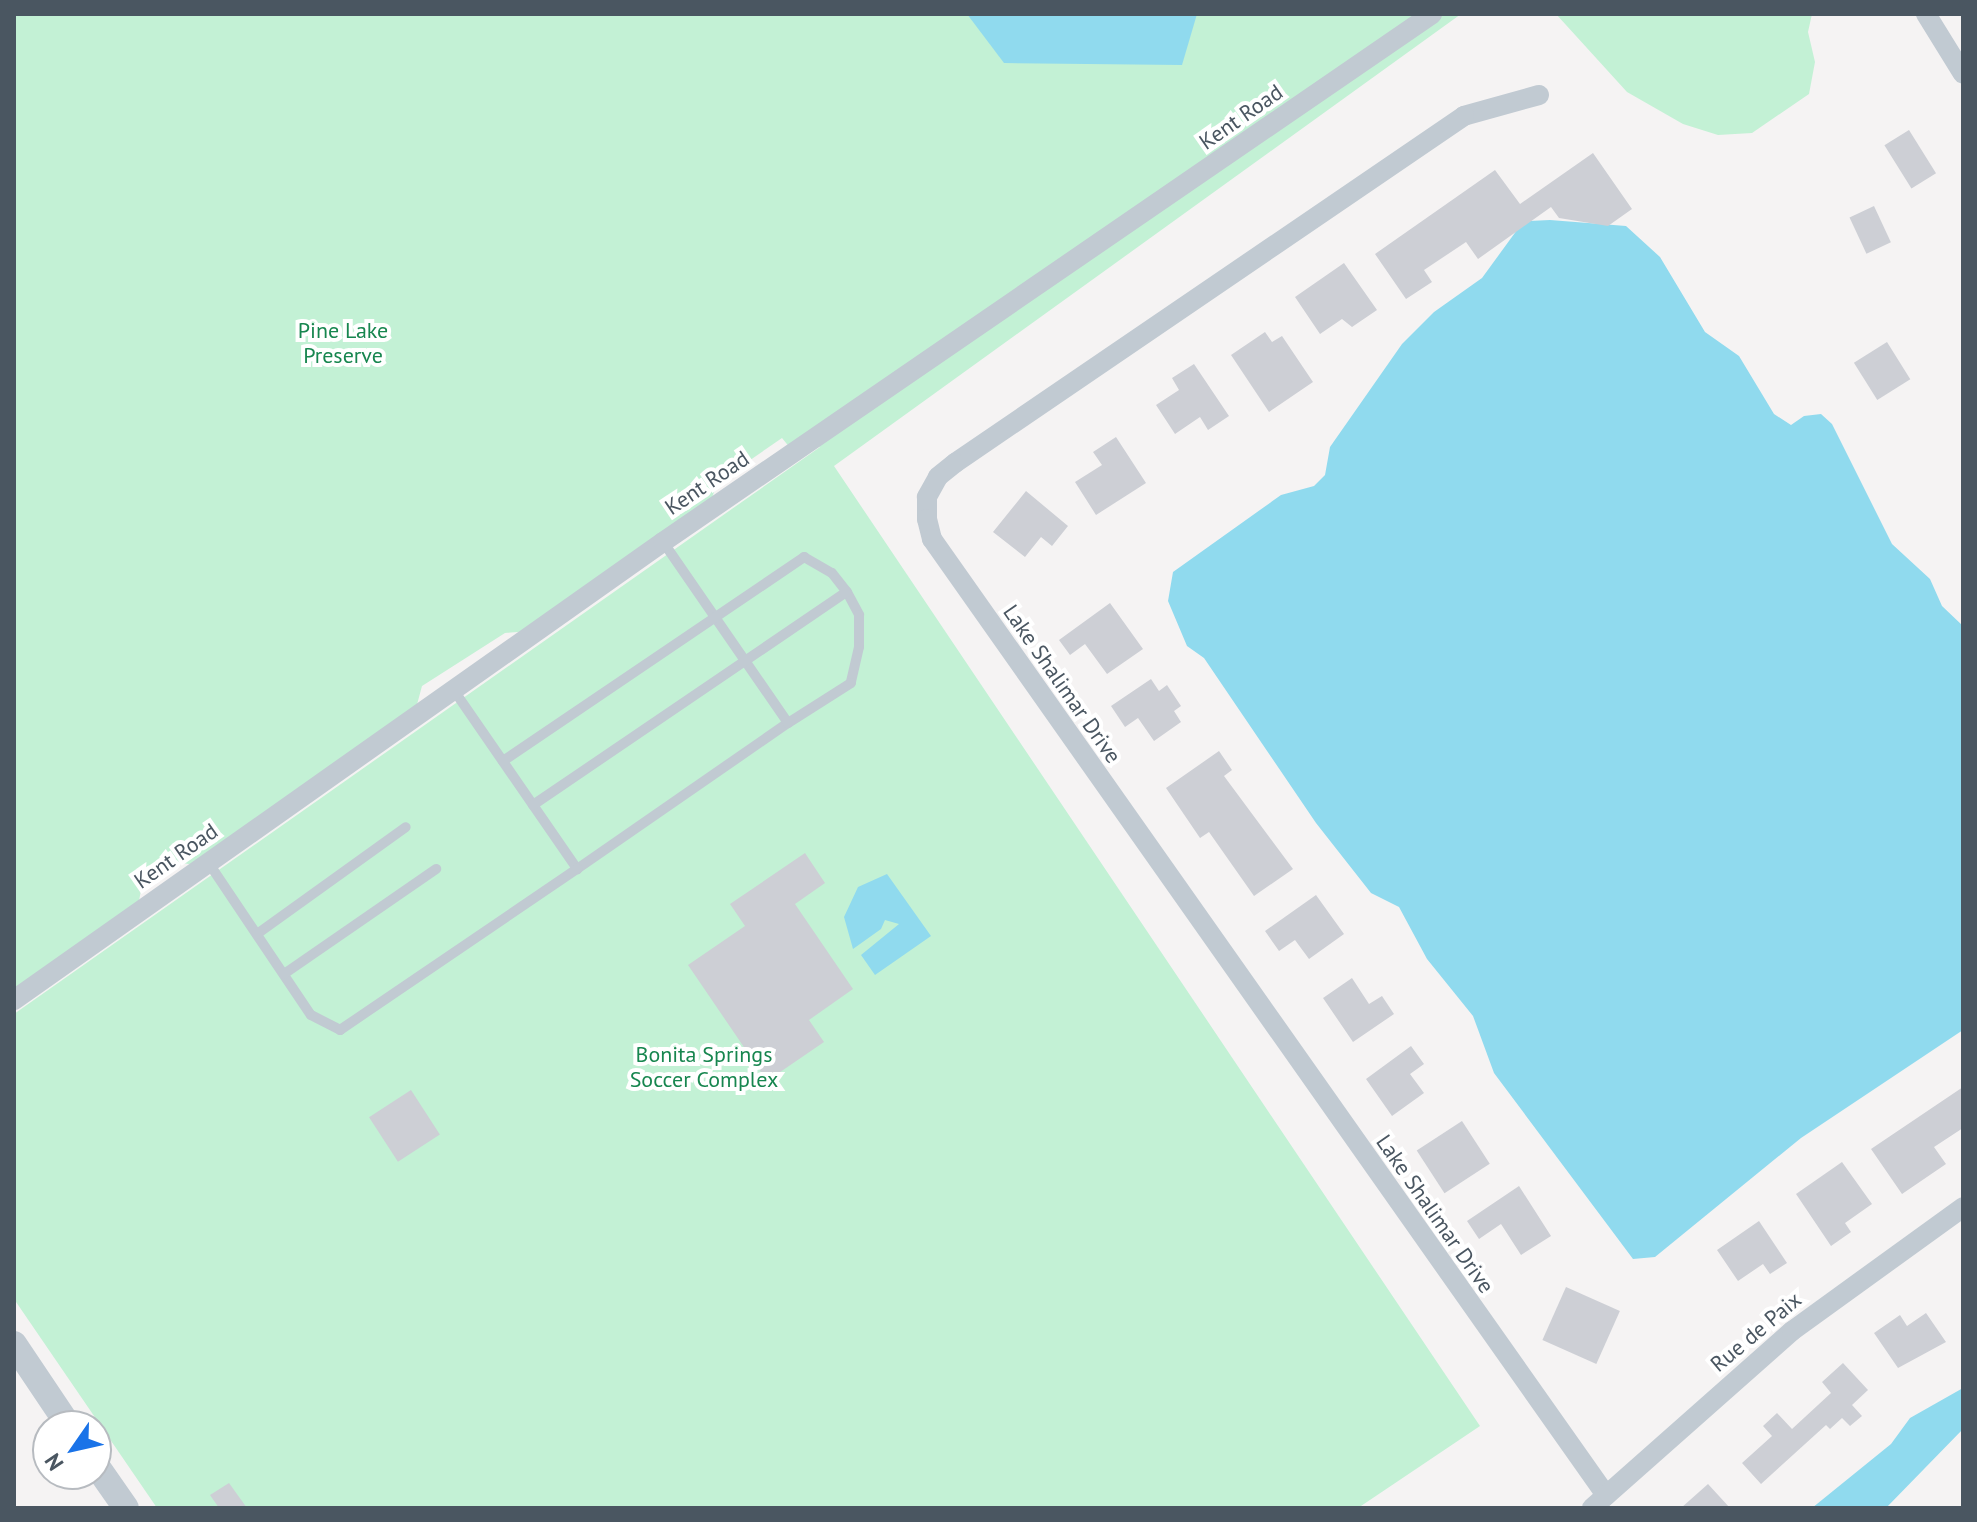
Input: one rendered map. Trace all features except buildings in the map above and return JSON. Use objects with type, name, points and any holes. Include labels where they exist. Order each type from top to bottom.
[{"type":"street","name":"Kent Road","points":[[14,1000],[663,542],[1432,14]]},
{"type":"street","points":[[1926,14],[1963,74]]},
{"type":"street","name":"Lake Shalimar Drive","points":[[1539,95],[1464,116],[981,445],[938,477],[927,497],[927,519],[932,539],[1599,1501]]},
{"type":"street","name":"Rue de Paix","points":[[1599,1501],[1792,1331],[1963,1207]]},
{"type":"street","points":[[14,1344],[58,1410]]},
{"type":"street","points":[[112,1488],[126,1508]]},
{"type":"lane","points":[[663,542],[788,723]]},
{"type":"lane","points":[[208,862],[318,1022],[332,1030],[350,1028],[788,723],[851,683],[859,615],[832,573],[804,557],[503,761]]},
{"type":"lane","points":[[533,805],[847,592]]},
{"type":"lane","points":[[453,689],[577,869]]},
{"type":"lane","points":[[257,934],[406,827]]},
{"type":"lane","points":[[284,974],[436,869]]},
{"type":"green space","points":[[14,14],[1461,14],[834,466],[1480,1426],[1358,1508],[157,1508],[112,1442],[112,1410],[90,1410],[14,1299],[14,1014],[820,447],[815,440],[795,454],[782,438],[717,483],[706,516],[542,630],[505,633],[422,686],[415,712],[201,866],[170,861],[143,879],[139,901],[14,1000]]},
{"type":"green space","points":[[1556,14],[1812,14],[1808,32],[1815,62],[1809,94],[1752,133],[1718,135],[1683,124],[1627,92]]},
{"type":"water","points":[[967,14],[1197,14],[1182,65],[1004,63]]},
{"type":"water","points":[[1529,221],[1626,226],[1660,257],[1705,332],[1739,356],[1774,414],[1791,425],[1804,416],[1821,414],[1832,424],[1892,544],[1930,579],[1942,606],[1963,626],[1963,1030],[1801,1138],[1655,1257],[1633,1259],[1494,1073],[1473,1016],[1427,959],[1399,907],[1371,893],[1316,823],[1204,658],[1187,646],[1168,601],[1173,572],[1281,495],[1314,486],[1325,475],[1330,447],[1402,344],[1434,312],[1482,278],[1517,230]]},
{"type":"water","points":[[887,874],[931,936],[875,975],[861,955],[899,924],[885,920],[881,929],[853,949],[844,917],[858,887]]},
{"type":"water","points":[[1963,1388],[1963,1429],[1886,1508],[1812,1508],[1891,1444],[1910,1418]]},
{"type":"park label","name":"Pine Lake Preserve","points":[[343,342]]},
{"type":"park label","name":"Bonita Springs Soccer Complex","points":[[704,1066]]}]
